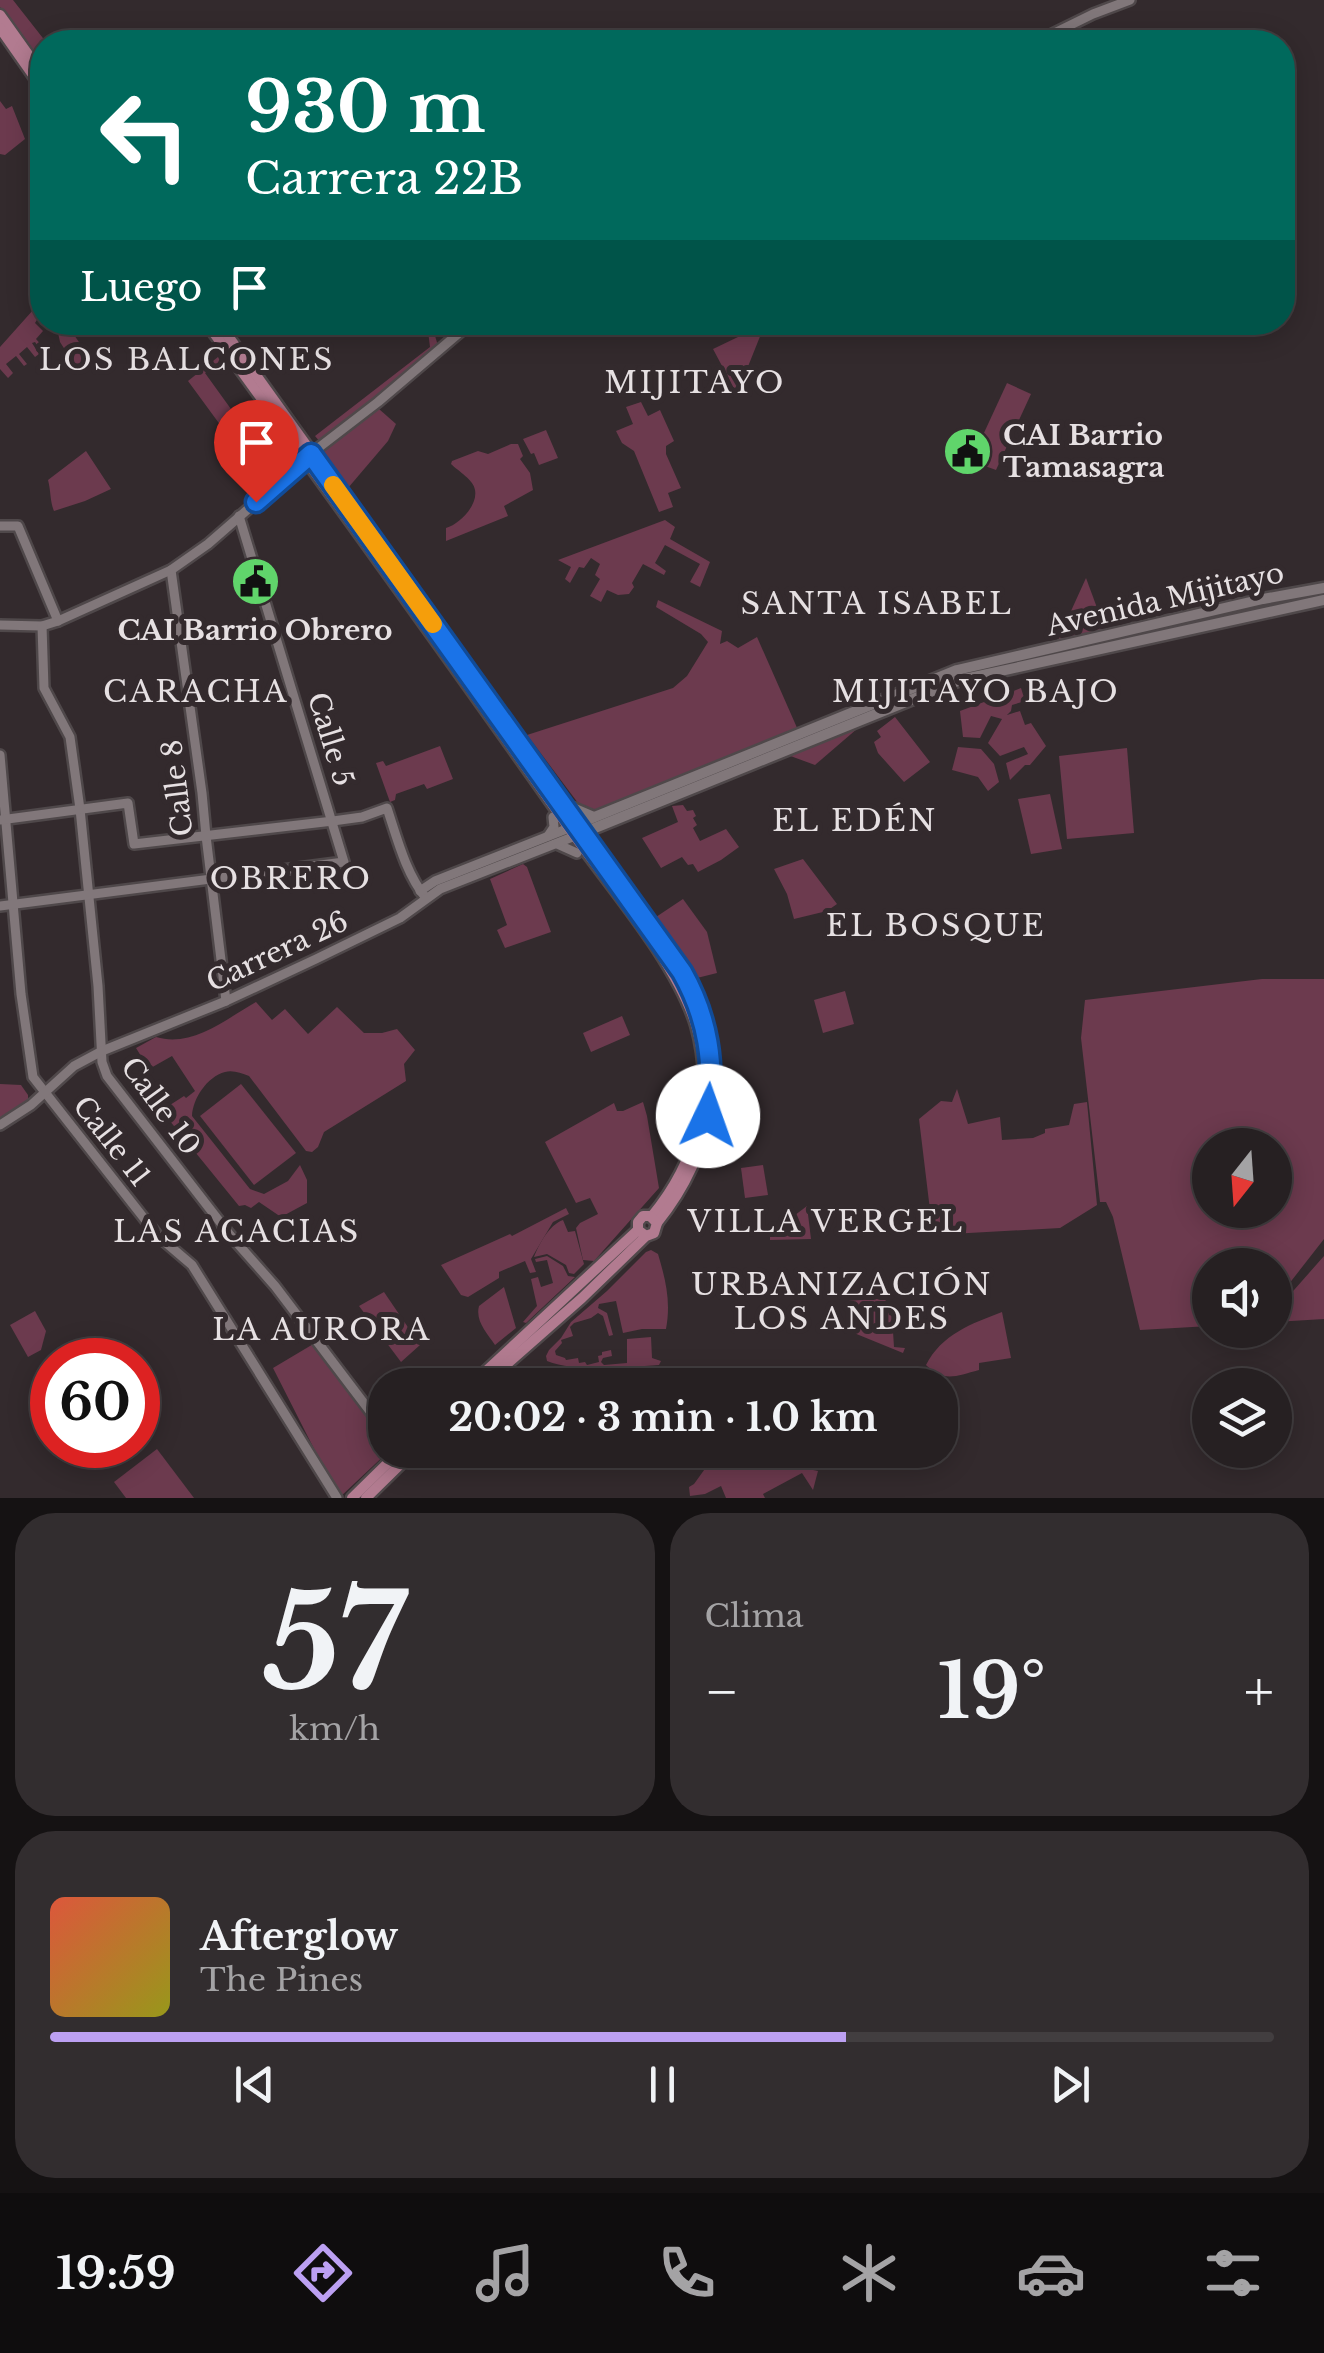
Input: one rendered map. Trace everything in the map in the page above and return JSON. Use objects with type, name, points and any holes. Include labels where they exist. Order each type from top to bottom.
[{"type":"main road","points":[[0,15],[30,57]]},
{"type":"main road","points":[[0,28],[30,71]]},
{"type":"main road","points":[[216,335],[682,972],[698,1005],[709,1042],[711,1096],[704,1136],[686,1182],[654,1220]]},
{"type":"main road","points":[[227,335],[308,457]]},
{"type":"main road","name":"Avenida Mijitayo","points":[[598,822],[957,670],[1324,588]]},
{"type":"main road","name":"Avenida Mijitayo","points":[[576,830],[960,680],[1324,600]]},
{"type":"main road","points":[[573,808],[598,822],[598,844]]},
{"type":"main road","points":[[642,1233],[637,1225],[640,1218],[654,1220]]},
{"type":"main road","points":[[489,1368],[642,1233],[656,1231],[654,1220]]},
{"type":"main road","points":[[503,1368],[584,1300],[642,1233]]},
{"type":"main road","points":[[352,1498],[383,1468]]},
{"type":"main road","points":[[366,1498],[397,1468]]},
{"type":"street","points":[[1060,30],[1130,0]]},
{"type":"street","points":[[0,625],[42,626],[58,621],[172,570],[456,335]]},
{"type":"street","name":"Calle 5","points":[[212,879],[344,862],[239,516]]},
{"type":"street","points":[[0,526],[18,526],[58,621]]},
{"type":"street","name":"Calle 8","points":[[172,570],[226,1001]]},
{"type":"street","name":"Calle 10","points":[[42,626],[44,688],[70,737],[98,986],[102,1062],[107,1076],[368,1409]]},
{"type":"street","name":"Calle 11","points":[[0,755],[21,994],[33,1076],[158,1236],[192,1265],[337,1498]]},
{"type":"street","points":[[4,819],[128,803],[134,844],[333,822],[388,808],[401,849],[423,895]]},
{"type":"street","points":[[553,817],[552,840],[577,854]]},
{"type":"street","name":"Carrera 26","points":[[0,1125],[31,1106],[74,1066],[102,1051],[226,1001],[400,918],[423,895],[576,830]]},
{"type":"street","points":[[0,906],[212,879]]},
{"type":"shaded area","points":[[0,0],[13,0],[37,30],[30,30],[30,48],[0,7]]},
{"type":"shaded area","points":[[0,101],[6,109],[12,106],[25,139],[5,155],[0,154]]},
{"type":"shaded area","points":[[30,313],[30,335],[40,335],[36,339],[45,349],[42,352],[32,343],[39,354],[35,357],[27,347],[19,354],[27,364],[24,366],[16,356],[6,364],[13,373],[8,378],[0,369],[0,347]]},
{"type":"shaded area","points":[[59,335],[74,335],[90,358],[76,367]]},
{"type":"shaded area","points":[[428,335],[435,335],[439,349],[321,443],[315,436],[430,347]]},
{"type":"shaded area","points":[[742,335],[761,335],[737,394],[713,349]]},
{"type":"shaded area","points":[[218,357],[220,361],[205,373],[236,416],[221,426],[188,381]]},
{"type":"shaded area","points":[[1007,383],[1031,394],[996,470],[971,461]]},
{"type":"shaded area","points":[[641,402],[648,416],[660,410],[674,441],[666,446],[666,454],[681,488],[668,493],[673,507],[659,512],[634,451],[622,443],[616,431],[633,424],[626,407]]},
{"type":"shaded area","points":[[379,409],[396,424],[388,441],[348,488],[322,453]]},
{"type":"shaded area","points":[[546,430],[558,458],[539,465],[523,439]]},
{"type":"shaded area","points":[[518,444],[533,490],[504,506],[508,516],[446,541],[446,528],[467,513],[475,496],[472,483],[452,461],[478,451],[488,454]]},
{"type":"shaded area","points":[[86,451],[111,489],[54,511],[48,480]]},
{"type":"shaded area","points":[[665,520],[675,527],[670,539],[710,562],[700,587],[690,582],[700,564],[665,545],[655,563],[666,571],[664,575],[643,564],[629,594],[607,590],[601,602],[590,596],[600,579],[595,575],[600,564],[591,558],[584,568],[579,567],[570,583],[565,579],[571,567],[558,560]]},
{"type":"shaded area","points":[[1086,578],[1106,632],[1056,644]]},
{"type":"shaded area","points":[[658,600],[722,631],[720,644],[727,641],[738,648],[757,637],[798,730],[616,803],[584,811],[527,735],[673,688],[687,676],[708,642],[656,607]]},
{"type":"shaded area","points":[[1021,688],[1025,701],[1012,705],[1007,715],[1020,711],[1025,725],[1031,723],[1046,746],[1010,780],[1006,763],[1028,754],[1024,747],[1000,756],[988,743],[1002,719],[991,716],[980,738],[963,737],[960,711]]},
{"type":"shaded area","points":[[895,717],[930,762],[904,782],[878,753],[874,742],[881,737],[877,731]]},
{"type":"shaded area","points":[[865,722],[815,765],[785,754]]},
{"type":"shaded area","points":[[440,746],[453,779],[427,789],[424,784],[396,794],[390,802],[376,763],[383,761],[386,766]]},
{"type":"shaded area","points":[[958,747],[981,749],[994,764],[999,782],[988,791],[978,777],[952,770]]},
{"type":"shaded area","points":[[1127,748],[1134,833],[1067,839],[1059,756]]},
{"type":"shaded area","points":[[1050,794],[1062,849],[1031,854],[1018,799]]},
{"type":"shaded area","points":[[683,805],[696,816],[693,818],[697,825],[693,828],[700,841],[726,829],[739,847],[698,872],[682,857],[661,868],[642,838],[678,822],[672,806]]},
{"type":"shaded area","points":[[803,859],[837,904],[827,911],[794,919],[774,869]]},
{"type":"shaded area","points":[[523,864],[551,932],[505,948],[497,930],[507,925],[490,879]]},
{"type":"shaded area","points":[[683,899],[707,932],[717,973],[693,979],[653,919]]},
{"type":"shaded area","points":[[1262,979],[1324,979],[1324,1239],[1292,1280],[1292,1248],[1192,1248],[1192,1327],[1140,1330],[1113,1217],[1106,1202],[1100,1202],[1081,1038],[1085,1000]]},
{"type":"shaded area","points":[[845,991],[854,1024],[823,1033],[814,1000]]},
{"type":"shaded area","points":[[256,1002],[272,1020],[285,1009],[308,1034],[337,1007],[364,1033],[397,1029],[415,1050],[404,1064],[406,1081],[324,1132],[312,1152],[306,1151],[249,1076],[225,1072],[202,1089],[192,1116],[250,1189],[264,1194],[288,1181],[300,1165],[307,1180],[307,1203],[281,1217],[259,1202],[251,1208],[239,1206],[165,1115],[170,1105],[195,1091],[172,1056],[149,1069],[136,1048],[156,1037],[183,1039],[196,1035]]},
{"type":"shaded area","points":[[622,1016],[630,1035],[591,1052],[583,1033]]},
{"type":"shaded area","points":[[0,1084],[21,1085],[28,1095],[28,1105],[0,1124]]},
{"type":"shaded area","points":[[241,1084],[296,1153],[254,1185],[200,1116]]},
{"type":"shaded area","points":[[957,1089],[968,1124],[1000,1117],[1002,1140],[1033,1138],[1045,1133],[1045,1129],[1069,1125],[1074,1104],[1087,1102],[1097,1205],[1060,1228],[933,1235],[919,1119],[941,1101],[952,1102]]},
{"type":"shaded area","points":[[643,1102],[659,1188],[594,1261],[583,1260],[576,1228],[598,1214],[590,1198],[576,1203],[545,1142],[614,1103],[617,1111],[623,1111]]},
{"type":"shaded area","points":[[763,1165],[768,1195],[745,1198],[741,1168]]},
{"type":"shaded area","points":[[807,1206],[811,1239],[770,1240],[770,1234]]},
{"type":"shaded area","points":[[566,1208],[569,1214],[553,1222],[531,1259],[536,1272],[530,1273],[525,1261],[499,1272],[499,1278],[468,1297],[461,1295],[441,1265],[512,1236]]},
{"type":"shaded area","points":[[563,1220],[568,1232],[575,1231],[584,1264],[574,1274],[547,1254],[534,1257],[549,1230]]},
{"type":"shaded area","points":[[646,1252],[658,1254],[668,1310],[666,1329],[623,1333],[616,1301],[599,1304],[598,1308],[607,1313],[613,1335],[609,1336],[603,1316],[598,1313],[574,1323],[570,1327],[573,1336],[561,1340],[555,1351],[566,1360],[578,1358],[579,1363],[587,1365],[599,1362],[602,1352],[611,1350],[612,1356],[601,1362],[604,1365],[627,1363],[627,1339],[651,1337],[652,1358],[661,1361],[659,1365],[587,1368],[547,1361],[549,1350],[571,1322]]},
{"type":"shaded area","points":[[547,1256],[563,1266],[568,1276],[575,1277],[523,1322],[537,1306],[531,1279],[538,1277],[541,1287],[553,1283],[547,1260],[535,1259]]},
{"type":"shaded area","points":[[1324,1256],[1324,1319],[1292,1321],[1292,1292]]},
{"type":"shaded area","points":[[504,1287],[516,1328],[495,1345],[480,1322],[478,1311]]},
{"type":"shaded area","points":[[384,1292],[420,1345],[401,1362],[359,1306]]},
{"type":"shaded area","points":[[885,1298],[892,1316],[894,1347],[905,1348],[903,1353],[854,1333],[854,1306],[849,1306],[848,1301]]},
{"type":"shaded area","points":[[35,1311],[46,1331],[44,1338],[30,1338],[30,1356],[28,1357],[10,1325]]},
{"type":"shaded area","points":[[1002,1312],[1011,1358],[979,1363],[979,1370],[958,1374],[958,1368],[926,1365],[940,1345],[969,1326]]},
{"type":"shaded area","points":[[315,1343],[368,1413],[371,1468],[339,1498],[273,1368]]},
{"type":"shaded area","points":[[160,1453],[194,1498],[126,1498],[114,1482],[132,1468],[160,1468]]},
{"type":"shaded area","points":[[706,1468],[818,1471],[813,1490],[802,1473],[763,1494],[765,1498],[726,1498],[721,1486],[690,1496],[689,1487]]},
{"type":"slow traffic","points":[[333,485],[433,624]]},
{"type":"place","name":"CAI Barrio Tamasagra","points":[[968,451]]},
{"type":"place","name":"CAI Barrio Obrero","points":[[255,582]]},
{"type":"district","name":"LOS BALCONES","points":[[187,360]]},
{"type":"district","name":"MIJITAYO","points":[[695,383]]},
{"type":"district","name":"SANTA ISABEL","points":[[877,604]]},
{"type":"district","name":"CARACHA","points":[[196,692]]},
{"type":"district","name":"MIJITAYO BAJO","points":[[976,692]]},
{"type":"district","name":"EL EDÉN","points":[[855,821]]},
{"type":"district","name":"OBRERO","points":[[291,879]]},
{"type":"district","name":"EL BOSQUE","points":[[936,926]]},
{"type":"district","name":"VILLA VERGEL","points":[[826,1222]]},
{"type":"district","name":"LAS ACACIAS","points":[[237,1232]]},
{"type":"district","name":"URBANIZACIÓN LOS ANDES","points":[[842,1302]]},
{"type":"district","name":"LA AURORA","points":[[322,1330]]},
{"type":"route","points":[[256,502],[311,454],[682,972],[706,1025],[712,1076],[708,1116]]}]
